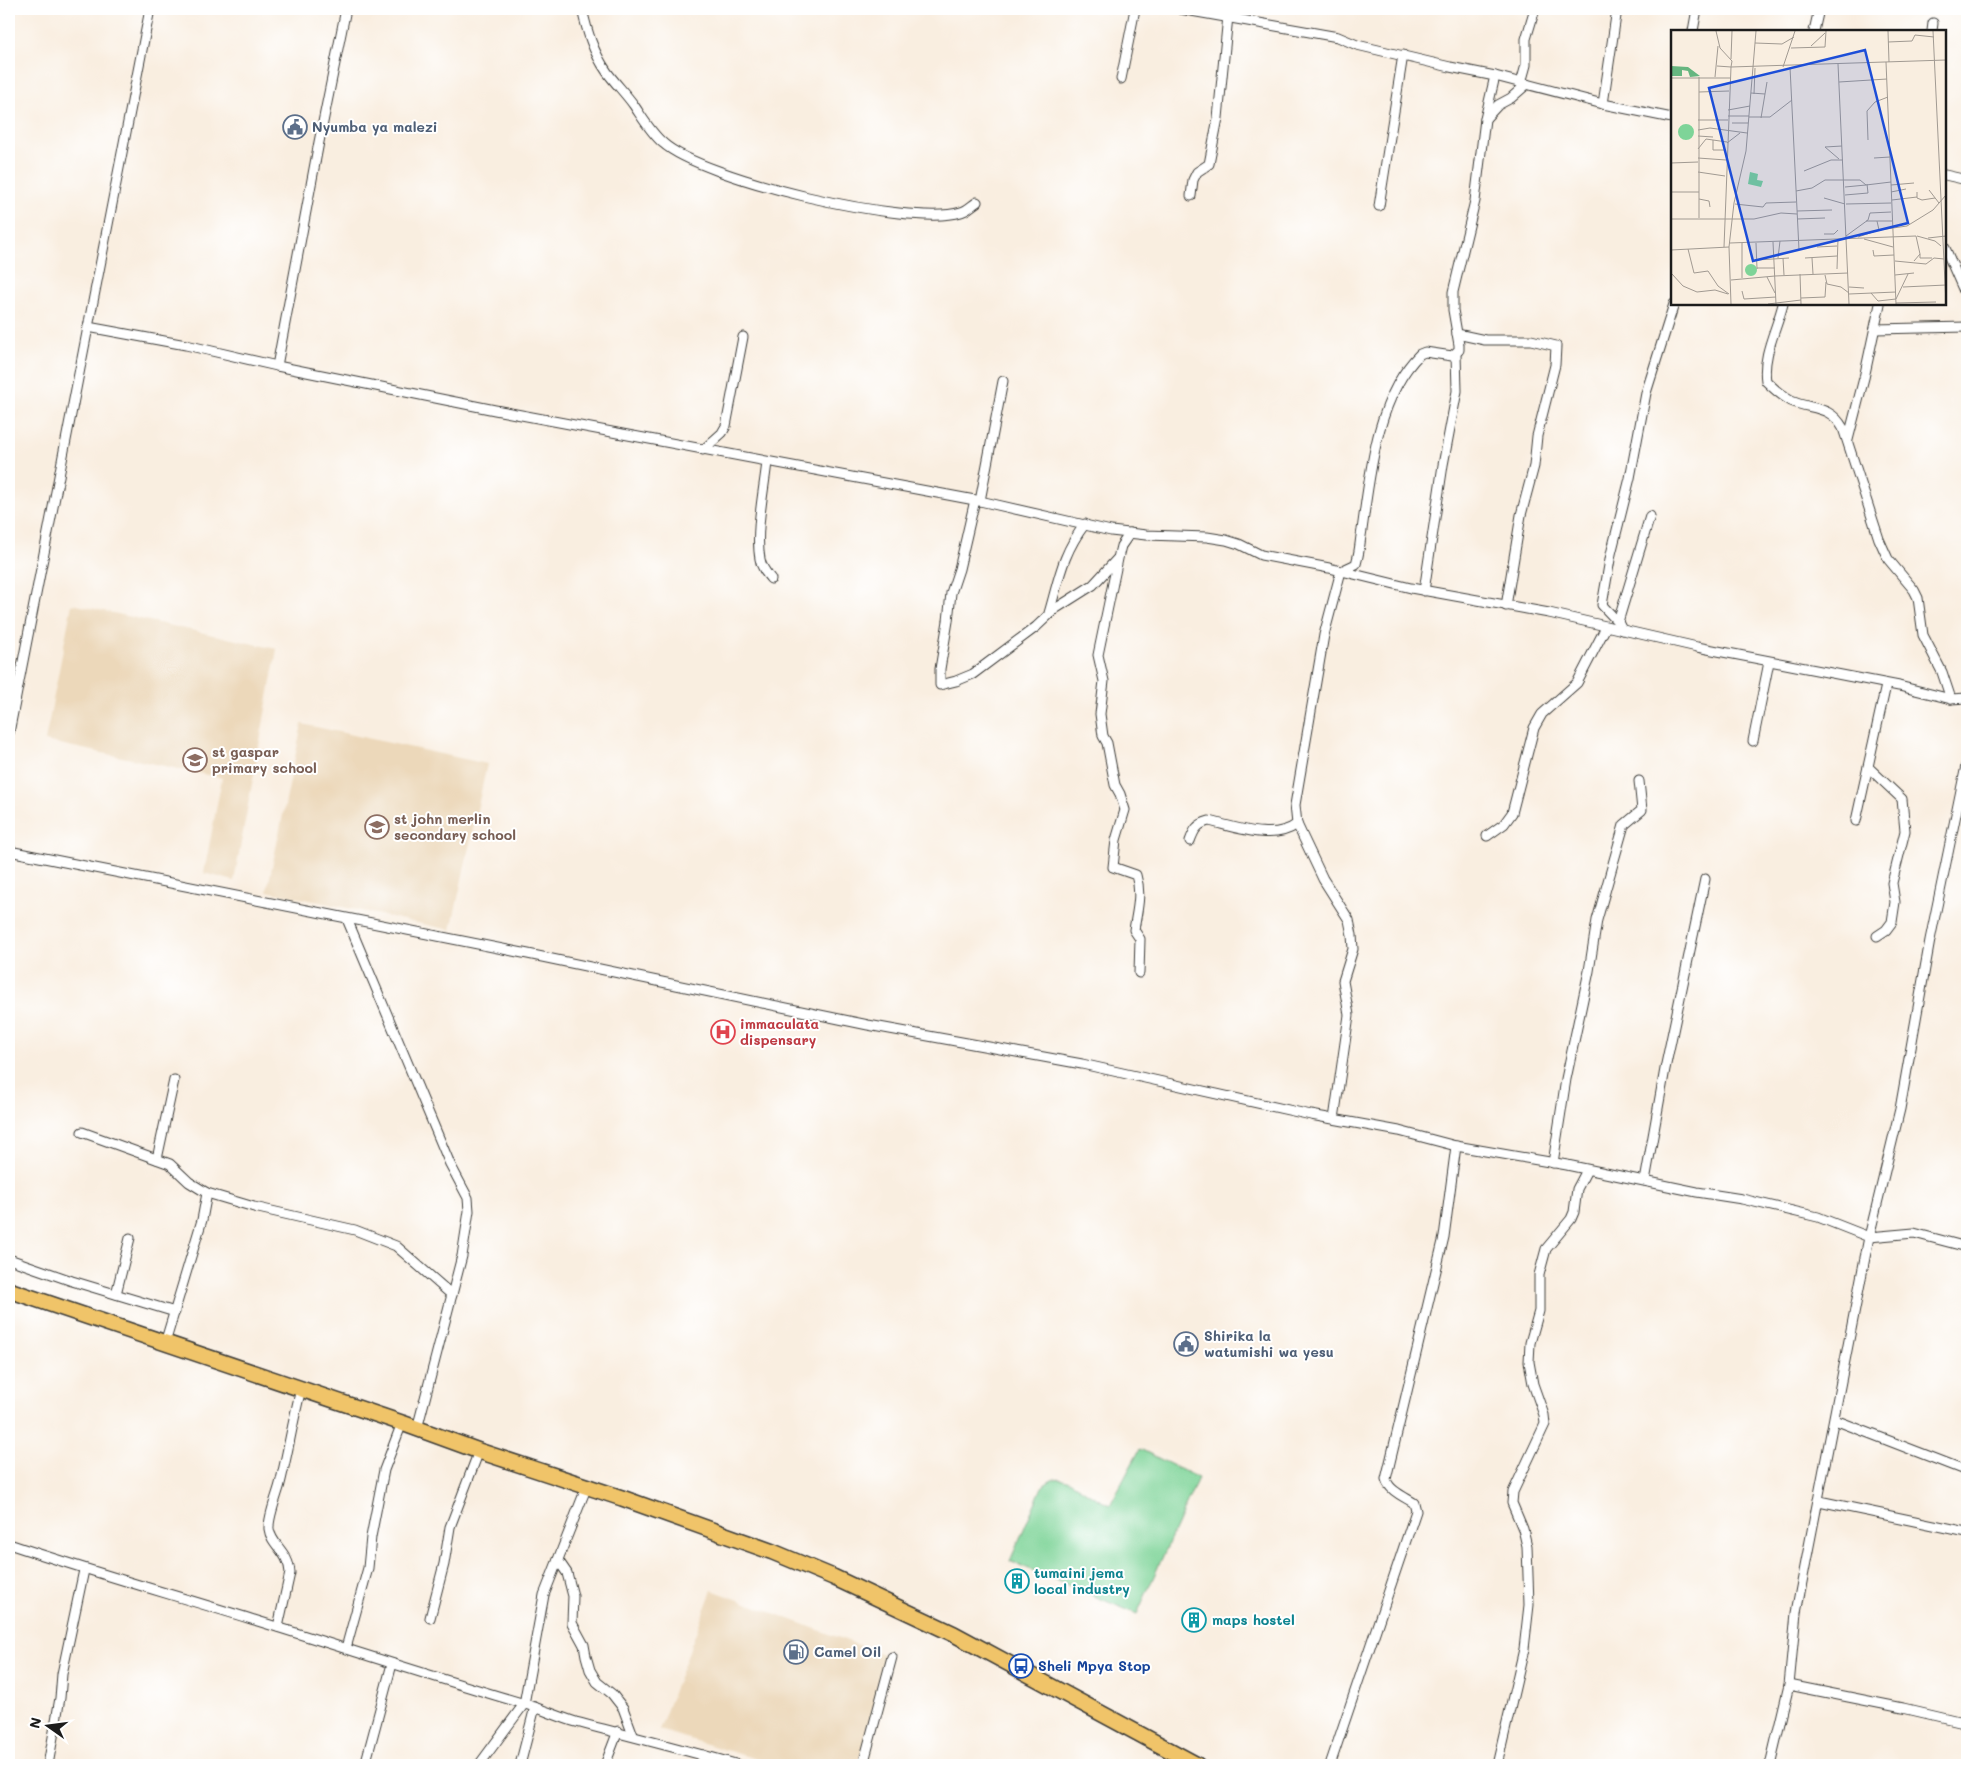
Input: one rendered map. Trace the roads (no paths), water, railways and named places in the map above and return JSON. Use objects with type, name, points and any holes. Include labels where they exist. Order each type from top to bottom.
[{"type":"highway","points":[[9,1290],[402,1423],[479,1451],[587,1486],[774,1552],[858,1588],[954,1634],[1197,1765]]},
{"type":"street","points":[[9,733],[150,9]]},
{"type":"street","points":[[277,366],[346,9]]},
{"type":"street","points":[[582,9],[587,32],[607,72],[662,143],[679,155],[721,174],[827,202],[886,213],[950,214],[963,212],[977,202]]},
{"type":"street","points":[[1121,79],[1135,9]]},
{"type":"street","points":[[1180,9],[1338,37],[1357,45],[1450,68],[1495,76],[1603,104],[1671,118]]},
{"type":"street","points":[[1485,119],[1498,105],[1511,98],[1524,84],[1526,39],[1535,9]]},
{"type":"street","points":[[1603,104],[1617,9]]},
{"type":"street","points":[[1693,30],[1697,9]]},
{"type":"street","points":[[1814,30],[1819,9]]},
{"type":"street","points":[[1191,196],[1193,180],[1198,172],[1209,164],[1216,134],[1228,16]]},
{"type":"street","points":[[1379,206],[1403,55]]},
{"type":"street","points":[[1424,591],[1443,465],[1457,391],[1456,354],[1459,345],[1453,310],[1453,292],[1475,201],[1485,119],[1495,76]]},
{"type":"street","points":[[1946,174],[1967,180]]},
{"type":"street","points":[[1946,250],[1967,298]]},
{"type":"street","points":[[1620,626],[1602,605],[1611,554],[1630,478],[1646,393],[1674,305]]},
{"type":"street","points":[[1783,305],[1765,364],[1766,381],[1791,400],[1837,418],[1844,428],[1879,539],[1888,559],[1914,590],[1918,598],[1923,635],[1942,672],[1951,699]]},
{"type":"street","points":[[1847,441],[1864,378],[1880,305]]},
{"type":"street","points":[[88,327],[186,345],[277,366],[703,450],[977,500],[1130,534],[1207,537],[1226,540],[1261,555],[1341,571],[1424,591],[1549,613],[1606,627],[1620,626],[1769,662],[1899,686],[1951,699],[1967,698]]},
{"type":"street","points":[[1875,330],[1967,327]]},
{"type":"street","points":[[1457,334],[1485,340],[1531,340],[1556,346],[1554,370],[1537,436],[1534,466],[1521,516],[1506,606]]},
{"type":"street","points":[[703,450],[722,434],[726,426],[744,337]]},
{"type":"street","points":[[1341,571],[1356,564],[1373,459],[1384,418],[1398,380],[1420,354],[1425,352],[1448,356],[1456,354]]},
{"type":"street","points":[[1003,381],[977,500],[951,593],[940,669],[940,685],[972,674],[1036,626],[1049,613],[1093,585],[1118,559]]},
{"type":"street","points":[[767,462],[760,532],[760,559],[764,572],[771,580]]},
{"type":"street","points":[[1620,626],[1650,516]]},
{"type":"street","points":[[1049,613],[1064,558],[1073,539],[1085,524]]},
{"type":"street","points":[[1130,534],[1121,546],[1098,655],[1104,681],[1100,714],[1103,736],[1107,743],[1115,784],[1125,810],[1116,840],[1113,867],[1136,875],[1139,886],[1140,895],[1134,930],[1140,939],[1139,973]]},
{"type":"street","points":[[1334,1119],[1349,1015],[1343,981],[1353,949],[1352,935],[1349,920],[1322,879],[1298,824],[1295,804],[1297,782],[1314,699],[1324,635],[1341,571]]},
{"type":"street","points":[[1487,836],[1504,824],[1512,813],[1538,719],[1577,683],[1606,627]]},
{"type":"street","points":[[1753,741],[1769,662]]},
{"type":"street","points":[[1856,821],[1886,685]]},
{"type":"street","points":[[1770,1765],[1790,1685],[1796,1613],[1869,1237],[1900,1109],[1930,940],[1964,797],[1967,761]]},
{"type":"street","points":[[1868,767],[1902,799],[1905,831],[1892,883],[1895,902],[1892,922],[1886,930],[1877,936]]},
{"type":"street","points":[[1553,1163],[1566,1079],[1589,970],[1597,920],[1624,825],[1642,810],[1639,781]]},
{"type":"street","points":[[1190,841],[1195,828],[1209,821],[1271,833],[1292,828],[1298,824]]},
{"type":"street","points":[[9,851],[528,954],[868,1025],[1082,1064],[1334,1119],[1399,1131],[1456,1146],[1780,1207],[1818,1217],[1869,1237],[1914,1233],[1967,1247]]},
{"type":"street","points":[[1645,1181],[1668,1050],[1704,879]]},
{"type":"street","points":[[347,919],[450,1164],[468,1198],[469,1211],[462,1256],[417,1429]]},
{"type":"street","points":[[157,1159],[174,1080]]},
{"type":"street","points":[[82,1132],[170,1164],[189,1182],[206,1193],[254,1207],[355,1230],[396,1246],[452,1296]]},
{"type":"street","points":[[1330,1765],[1416,1511],[1414,1503],[1387,1483],[1386,1472],[1444,1237],[1456,1146]]},
{"type":"street","points":[[1497,1765],[1524,1649],[1529,1605],[1527,1546],[1523,1529],[1512,1503],[1513,1492],[1545,1424],[1544,1415],[1533,1384],[1529,1362],[1530,1343],[1539,1311],[1540,1275],[1546,1249],[1571,1219],[1574,1212],[1577,1189],[1587,1170]]},
{"type":"street","points":[[165,1343],[202,1220],[206,1193]]},
{"type":"street","points":[[116,1294],[130,1238]]},
{"type":"street","points":[[9,1259],[72,1281],[175,1312]]},
{"type":"street","points":[[1967,1279],[1967,1293]]},
{"type":"street","points":[[278,1627],[290,1573],[286,1558],[271,1538],[268,1527],[280,1484],[301,1389]]},
{"type":"street","points":[[1834,1420],[1967,1472]]},
{"type":"street","points":[[346,1648],[368,1568],[371,1537],[384,1470],[402,1423]]},
{"type":"street","points":[[430,1618],[444,1564],[450,1526],[479,1451]]},
{"type":"street","points":[[479,1765],[524,1704],[544,1595],[587,1486]]},
{"type":"street","points":[[1819,1501],[1967,1532]]},
{"type":"street","points":[[9,1544],[84,1570],[132,1582],[575,1721],[633,1735],[739,1765]]},
{"type":"street","points":[[558,1560],[567,1573],[572,1596],[572,1623],[584,1645],[590,1670],[597,1682],[612,1694],[623,1708],[633,1735]]},
{"type":"street","points":[[48,1765],[59,1706],[62,1674],[84,1570]]},
{"type":"street","points":[[863,1765],[892,1657]]},
{"type":"street","points":[[365,1765],[392,1664]]},
{"type":"street","points":[[1790,1685],[1967,1723]]},
{"type":"street","points":[[520,1765],[535,1707]]},
{"type":"street","points":[[605,1765],[618,1731]]},
{"type":"street","points":[[702,1765],[704,1755]]},
{"type":"place","name":"Nyumba ya malezi","points":[[295,127]]},
{"type":"place","name":"st gaspar primary school","points":[[195,760]]},
{"type":"place","name":"st john merlin secondary school","points":[[377,827]]},
{"type":"place","name":"immaculata dispensary","points":[[723,1032]]},
{"type":"place","name":"Shirika la watumishi wa yesu","points":[[1186,1344]]},
{"type":"place","name":"tumaini jema local industry","points":[[1017,1581]]},
{"type":"place","name":"maps hostel","points":[[1194,1620]]},
{"type":"place","name":"Camel Oil","points":[[796,1652]]},
{"type":"place","name":"Sheli Mpya Stop","points":[[1021,1666]]}]
